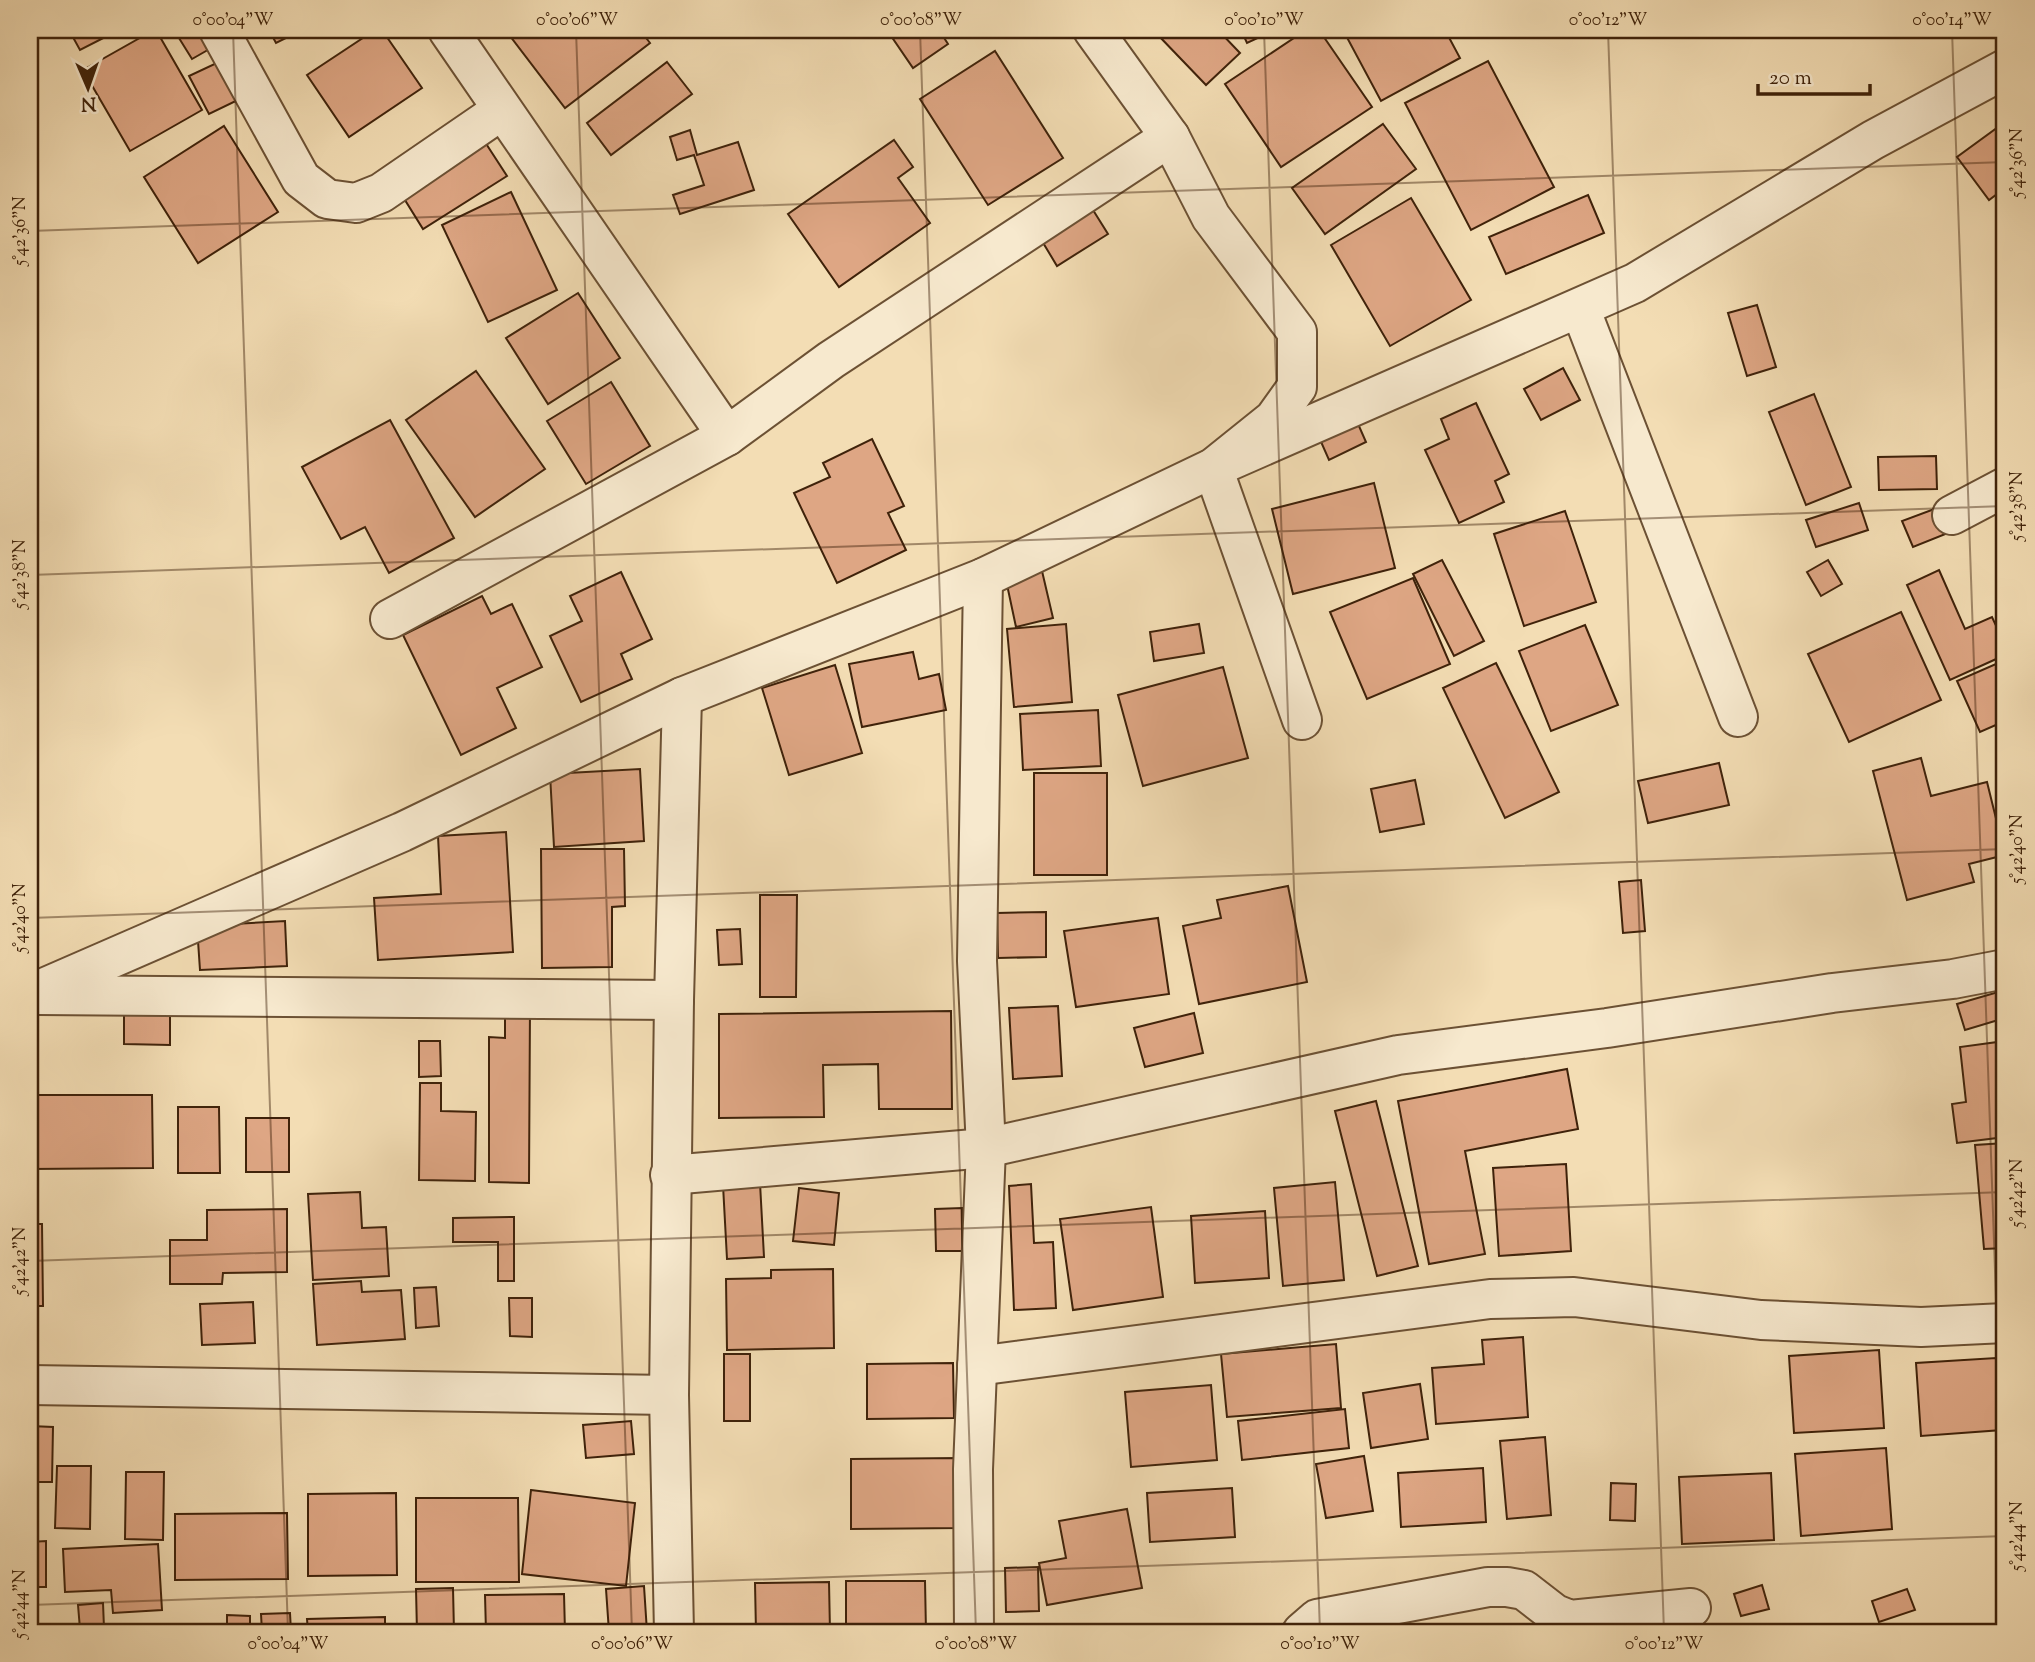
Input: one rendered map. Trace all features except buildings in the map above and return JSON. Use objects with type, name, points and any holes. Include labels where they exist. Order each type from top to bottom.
[{"type":"street","points":[[219,30],[301,179],[327,199],[356,203],[380,193],[502,110]]},
{"type":"street","points":[[448,30],[727,436]]},
{"type":"street","points":[[1093,30],[1170,137],[1211,217],[1297,332],[1297,387],[1274,419],[1213,468]]},
{"type":"street","points":[[30,994],[402,832],[682,697],[983,578],[1213,468],[1634,284],[1873,140],[2005,69]]},
{"type":"street","points":[[390,619],[727,436],[831,360],[1170,137]]},
{"type":"street","points":[[1580,308],[1738,717]]},
{"type":"street","points":[[1213,468],[1302,720]]},
{"type":"street","points":[[1952,515],[2005,487]]},
{"type":"street","points":[[974,1632],[973,1469],[986,1148],[977,961],[983,578]]},
{"type":"street","points":[[674,1632],[669,1395],[670,1175],[682,697]]},
{"type":"street","points":[[670,1175],[986,1148],[1398,1055],[1607,1028],[1887,985],[1954,979],[2005,969]]},
{"type":"street","points":[[30,994],[674,1000]]},
{"type":"street","points":[[977,1366],[1490,1299],[1574,1297],[1760,1320],[1921,1327],[2005,1323]]},
{"type":"street","points":[[30,1385],[669,1395]]},
{"type":"street","points":[[1302,1632],[1317,1619],[1488,1587],[1524,1590],[1555,1614],[1570,1620],[1691,1608]]}]
